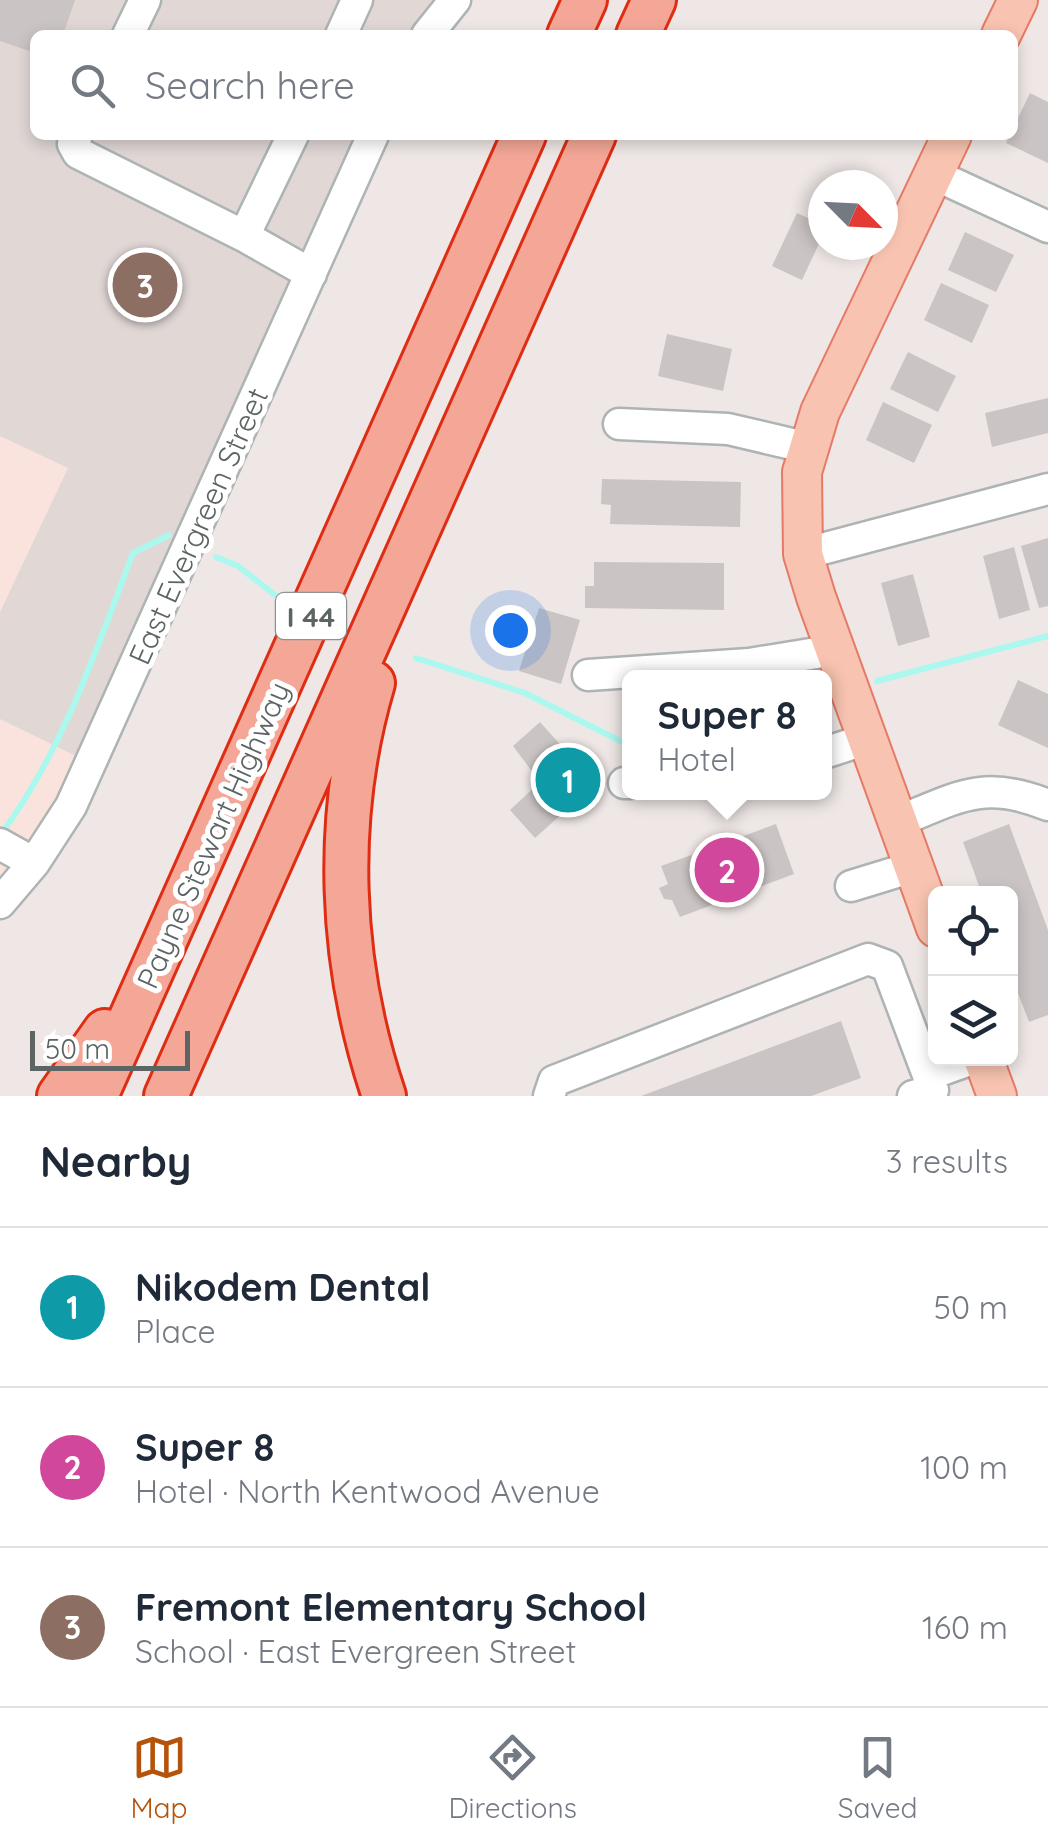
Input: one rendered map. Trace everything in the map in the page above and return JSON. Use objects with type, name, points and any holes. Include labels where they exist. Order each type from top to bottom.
[{"type":"highway","points":[[571,30],[585,0]]},
{"type":"highway","points":[[640,30],[654,0]]},
{"type":"highway","name":"Payne Stewart Highway","points":[[96,1096],[522,140]]},
{"type":"highway","name":"I 44","points":[[166,1096],[592,140]]},
{"type":"highway","points":[[384,1096],[361,1012],[349,933],[346,856],[351,780],[377,668],[478,396]]},
{"type":"highway","points":[[58,1096],[104,1033],[257,737]]},
{"type":"main road","points":[[1003,30],[1018,0]]},
{"type":"main road","points":[[928,906],[803,554],[800,493],[811,440],[950,140]]},
{"type":"main road","points":[[986,1066],[997,1096]]},
{"type":"street","points":[[130,30],[145,0]]},
{"type":"street","points":[[344,30],[357,0]]},
{"type":"street","points":[[431,30],[454,0]]},
{"type":"street","points":[[75,140],[78,153],[244,236],[310,274]]},
{"type":"street","points":[[244,236],[291,140]]},
{"type":"street","name":"East Evergreen Street","points":[[0,903],[34,863],[77,794],[371,140]]},
{"type":"street","points":[[933,174],[1048,227]]},
{"type":"street","points":[[619,424],[728,428],[811,440]]},
{"type":"street","points":[[803,554],[1048,489]]},
{"type":"street","points":[[668,670],[749,664],[835,650]]},
{"type":"street","points":[[588,676],[622,673]]},
{"type":"street","points":[[832,749],[867,738]]},
{"type":"street","points":[[897,822],[975,790],[1013,790],[1048,805]]},
{"type":"street","points":[[2,846],[34,863]]},
{"type":"street","points":[[851,886],[914,867]]},
{"type":"street","points":[[549,1096],[554,1081],[868,959],[887,966],[927,1089],[963,1066]]},
{"type":"shaded area","points":[[0,0],[435,0],[413,30],[30,30],[30,140],[354,140],[80,758],[0,719],[0,612],[68,468],[0,436]]},
{"type":"shaded area","points":[[0,436],[68,468],[0,612]]},
{"type":"shaded area","points":[[0,719],[80,758],[47,820],[0,879]]},
{"type":"building","points":[[0,0],[75,0],[65,30],[30,30],[30,51],[0,41]]},
{"type":"building","points":[[1030,93],[1048,102],[1048,163],[1006,143],[1018,140],[1018,118]]},
{"type":"building","points":[[797,213],[808,218],[808,260],[811,260],[802,280],[772,266]]},
{"type":"building","points":[[965,232],[1014,255],[996,292],[948,270]]},
{"type":"building","points":[[941,283],[989,305],[972,343],[924,320]]},
{"type":"building","points":[[667,334],[732,349],[723,391],[658,376]]},
{"type":"building","points":[[908,352],[956,376],[938,412],[890,389]]},
{"type":"building","points":[[1048,398],[1048,433],[992,447],[985,413]]},
{"type":"building","points":[[883,402],[932,425],[914,463],[866,440]]},
{"type":"building","points":[[602,479],[741,482],[740,527],[610,524],[611,505],[601,504]]},
{"type":"building","points":[[1048,538],[1048,606],[1039,608],[1021,546]]},
{"type":"building","points":[[1014,547],[1030,610],[999,619],[983,556]]},
{"type":"building","points":[[594,562],[724,563],[724,610],[585,608],[585,586],[594,586]]},
{"type":"building","points":[[913,574],[930,637],[898,646],[881,583]]},
{"type":"building","points":[[539,608],[580,620],[561,684],[519,671]]},
{"type":"building","points":[[1018,680],[1048,694],[1048,748],[998,725]]},
{"type":"building","points":[[540,722],[583,770],[595,770],[595,795],[583,795],[535,838],[510,810],[540,782],[513,746]]},
{"type":"building","points":[[776,824],[794,874],[680,917],[672,900],[664,899],[659,888],[668,884],[661,866]]},
{"type":"building","points":[[1009,824],[1048,930],[1048,1015],[1029,1022],[1018,993],[1018,886],[979,886],[963,842]]},
{"type":"building","points":[[841,1021],[861,1078],[811,1096],[641,1096]]},
{"type":"waterway","points":[[1,834],[43,769],[60,734],[133,553],[169,535]]},
{"type":"waterway","points":[[216,557],[238,566],[275,595]]},
{"type":"waterway","points":[[877,681],[1048,636]]},
{"type":"waterway","points":[[416,658],[525,693],[622,742]]},
{"type":"place","name":"Fremont Elementary School","points":[[145,285]]},
{"type":"place","name":"Nikodem Dental","points":[[568,780]]},
{"type":"place","name":"Super 8","points":[[727,870]]}]
